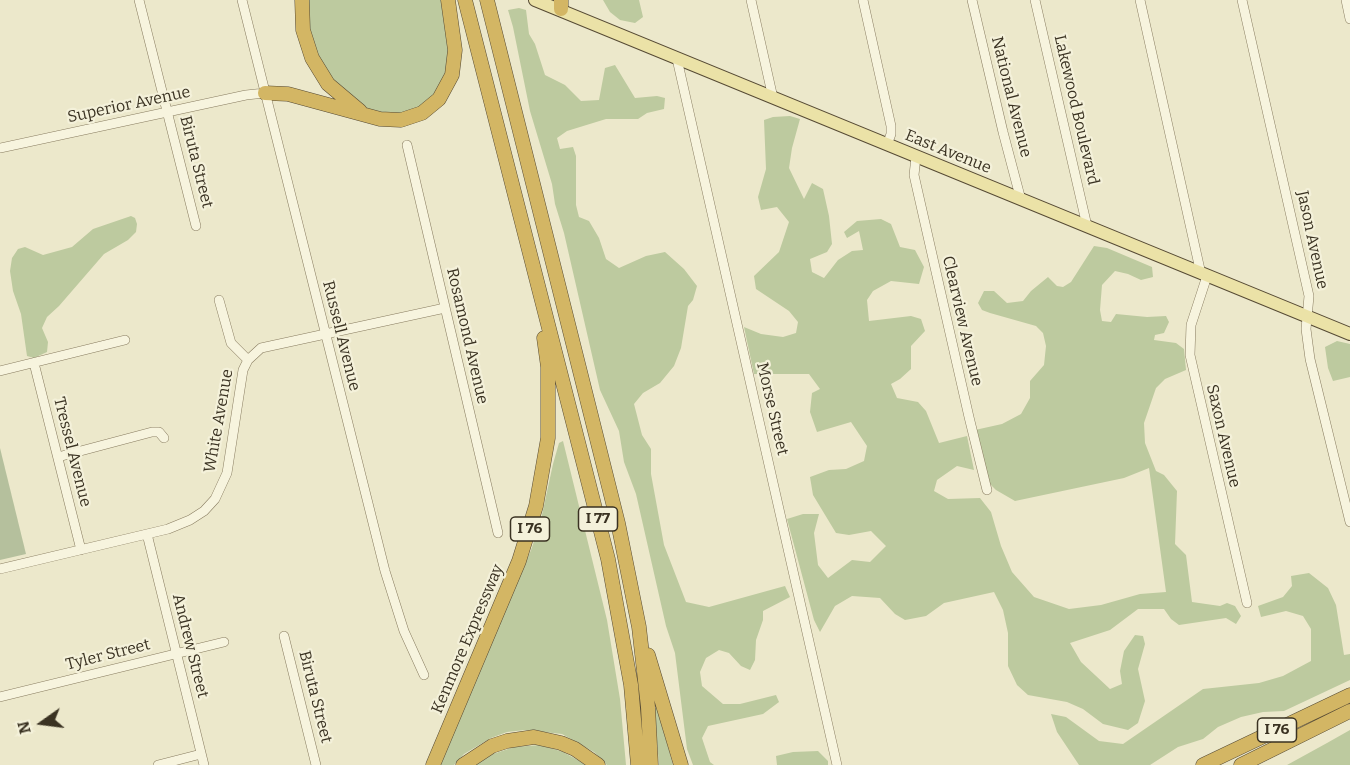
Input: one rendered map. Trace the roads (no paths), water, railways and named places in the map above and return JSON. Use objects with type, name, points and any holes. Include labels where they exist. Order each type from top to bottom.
[{"type":"highway","points":[[302,0],[303,30],[312,58],[328,84],[366,116]]},
{"type":"highway","points":[[265,93],[288,94],[380,119],[401,120],[422,112],[439,99],[452,75],[455,50],[448,0]]},
{"type":"highway","name":"I 76","points":[[465,0],[535,276]]},
{"type":"highway","points":[[487,0],[618,523],[639,627],[648,707],[651,765]]},
{"type":"highway","name":"Kenmore Expressway","points":[[433,765],[519,561],[542,481],[548,438],[548,366],[535,276]]},
{"type":"highway","name":"I 77","points":[[535,276],[608,559],[631,685],[638,765]]},
{"type":"highway","points":[[639,627],[681,765]]},
{"type":"highway","name":"I 76","points":[[1203,765],[1350,695]]},
{"type":"highway","name":"I 76","points":[[1241,765],[1350,711]]},
{"type":"highway","points":[[463,765],[492,746],[534,737],[575,749],[598,765]]},
{"type":"main road","name":"East Avenue","points":[[535,0],[561,5],[677,59],[1350,334]]},
{"type":"street","name":"Biruta Street","points":[[139,0],[196,226]]},
{"type":"street","name":"Russell Avenue","points":[[242,0],[388,582],[404,632],[424,675]]},
{"type":"street","points":[[751,0],[773,98]]},
{"type":"street","points":[[863,0],[891,126],[887,145]]},
{"type":"street","name":"National Avenue","points":[[972,0],[1021,200]]},
{"type":"street","name":"Lakewood Boulevard","points":[[1035,0],[1088,226]]},
{"type":"street","points":[[1140,0],[1204,275]]},
{"type":"street","name":"Jason Avenue","points":[[1242,0],[1309,296],[1306,331],[1310,358],[1350,522]]},
{"type":"street","points":[[1346,0],[1349,14]]},
{"type":"street","name":"Morse Street","points":[[677,59],[837,765]]},
{"type":"street","name":"Superior Avenue","points":[[0,148],[246,95],[265,93]]},
{"type":"street","name":"Rosamond Avenue","points":[[407,145],[498,533]]},
{"type":"street","name":"Clearview Avenue","points":[[916,157],[914,175],[987,490]]},
{"type":"street","name":"Saxon Avenue","points":[[1204,275],[1191,324],[1190,355],[1247,603]]},
{"type":"street","points":[[219,300],[231,343],[248,360]]},
{"type":"street","name":"White Avenue","points":[[0,569],[147,534],[190,520],[204,511],[215,499],[227,473],[243,370],[257,350],[269,345],[445,308]]},
{"type":"street","points":[[0,371],[125,340]]},
{"type":"street","name":"Tressel Avenue","points":[[34,363],[81,549]]},
{"type":"street","points":[[58,457],[153,432],[159,432],[164,438]]},
{"type":"street","name":"Andrew Street","points":[[147,534],[204,765]]},
{"type":"street","name":"Biruta Street","points":[[284,636],[316,765]]},
{"type":"street","name":"Tyler Street","points":[[0,697],[224,642]]},
{"type":"street","points":[[158,765],[201,754]]}]
